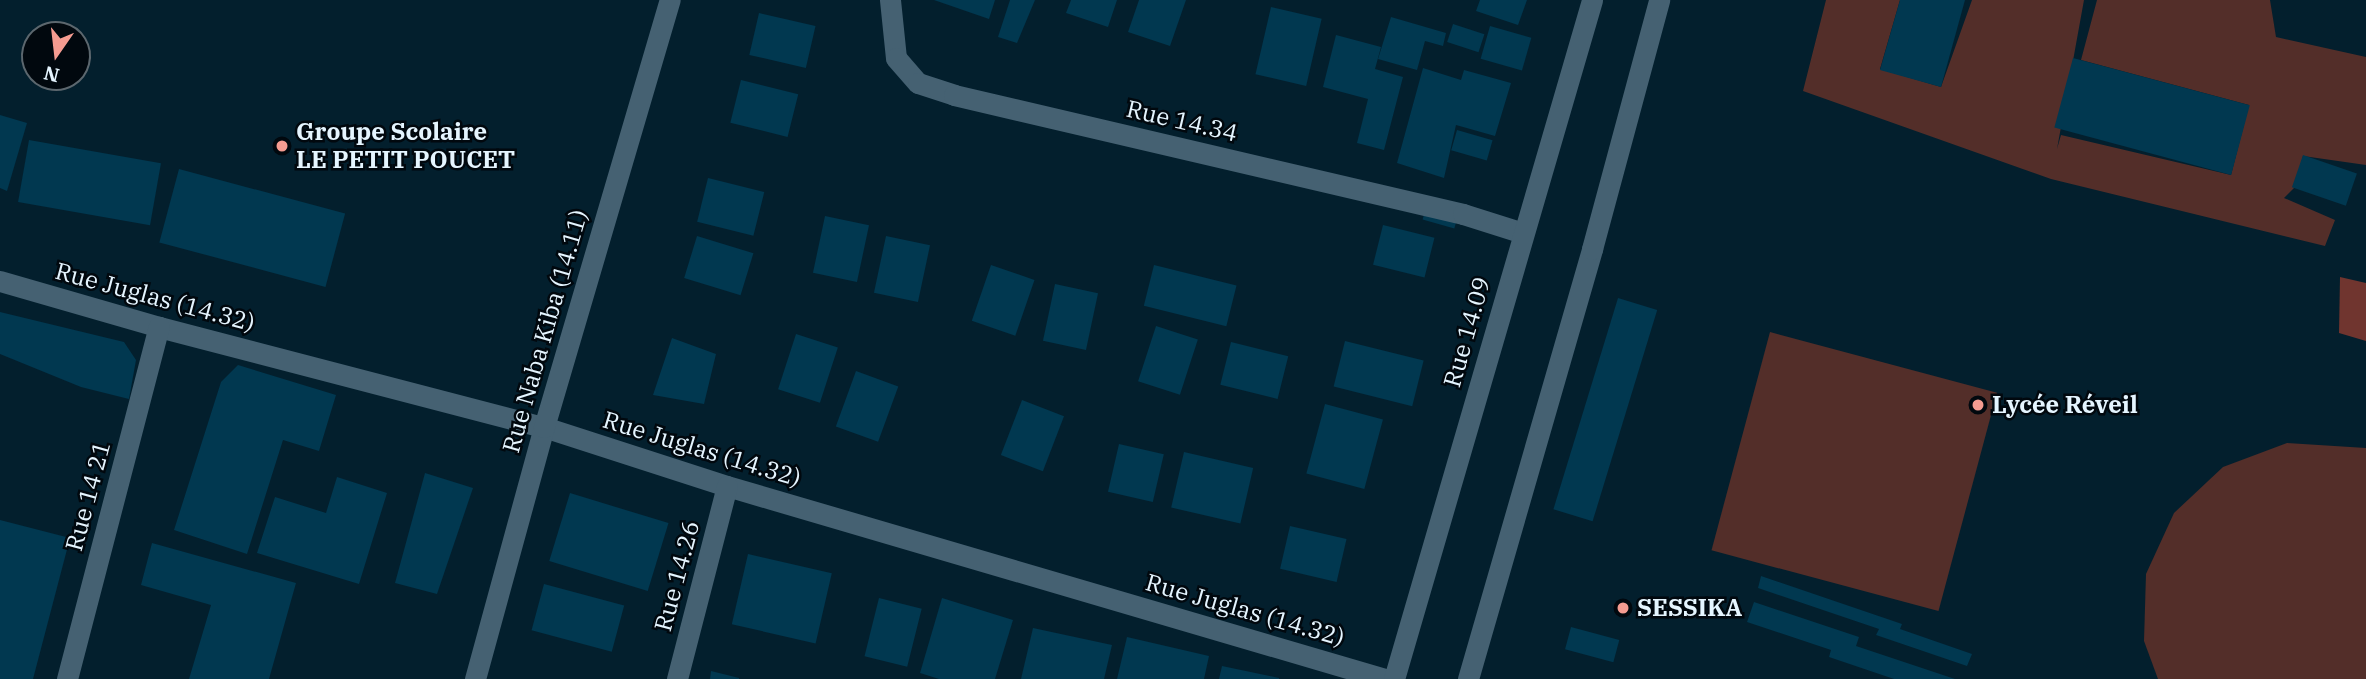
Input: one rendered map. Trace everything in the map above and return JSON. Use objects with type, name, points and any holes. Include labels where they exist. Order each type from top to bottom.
[{"type":"street","name":"Rue Naba Kiba (14.11)","points":[[475,679],[544,427],[670,0]]},
{"type":"street","name":"Rue 14.34","points":[[890,0],[896,58],[918,83],[954,95],[1463,214],[1523,233]]},
{"type":"street","name":"Rue 14.09","points":[[1394,679],[1592,0]]},
{"type":"street","points":[[1468,679],[1592,250],[1659,0]]},
{"type":"street","name":"Rue Juglas (14.32)","points":[[0,281],[159,327],[544,427],[727,486],[1385,679]]},
{"type":"street","name":"Rue 14 21","points":[[67,679],[159,327]]},
{"type":"street","name":"Rue 14.26","points":[[677,679],[727,486]]},
{"type":"shaded area","points":[[1826,0],[1900,0],[1880,69],[1941,87],[1972,0],[2084,0],[2057,149],[2061,135],[2231,175],[2249,105],[2081,60],[2097,0],[2270,0],[2276,37],[2366,57],[2366,165],[2303,156],[2294,188],[2284,198],[2335,220],[2325,246],[2051,179],[1803,91]]},
{"type":"shaded area","points":[[2340,277],[2366,283],[2366,341],[2339,333]]},
{"type":"shaded area","points":[[1770,332],[1997,393],[1938,611],[1712,550]]},
{"type":"shaded area","points":[[2287,443],[2366,448],[2366,679],[2158,679],[2144,641],[2146,574],[2174,513],[2223,467]]},
{"type":"building","points":[[934,0],[995,0],[989,19]]},
{"type":"building","points":[[1010,0],[1035,0],[1017,43],[998,37]]},
{"type":"building","points":[[1071,0],[1117,0],[1108,27],[1066,13]]},
{"type":"building","points":[[1139,0],[1186,0],[1170,46],[1128,32]]},
{"type":"building","points":[[1480,0],[1527,0],[1518,25],[1476,11]]},
{"type":"building","points":[[1900,0],[1965,0],[1941,87],[1880,70]]},
{"type":"building","points":[[1271,7],[1322,19],[1306,86],[1255,74]]},
{"type":"building","points":[[759,13],[816,26],[806,68],[749,55]]},
{"type":"building","points":[[1391,17],[1446,33],[1443,46],[1425,41],[1417,70],[1378,59]]},
{"type":"building","points":[[1453,24],[1484,34],[1479,52],[1447,42]]},
{"type":"building","points":[[1490,26],[1531,38],[1522,71],[1481,59]]},
{"type":"building","points":[[1336,35],[1381,47],[1375,69],[1403,77],[1384,150],[1357,143],[1368,99],[1323,87]]},
{"type":"building","points":[[2073,58],[2250,105],[2231,175],[2054,128]]},
{"type":"building","points":[[1423,68],[1461,80],[1464,70],[1511,83],[1495,136],[1456,125],[1444,178],[1397,163]]},
{"type":"building","points":[[741,80],[798,94],[788,137],[730,123]]},
{"type":"building","points":[[0,115],[27,123],[7,191],[0,188]]},
{"type":"building","points":[[1457,130],[1493,140],[1487,160],[1451,150]]},
{"type":"building","points":[[29,140],[161,163],[150,225],[18,202]]},
{"type":"building","points":[[2303,155],[2357,174],[2346,206],[2292,187]]},
{"type":"building","points":[[179,169],[345,214],[325,287],[159,242]]},
{"type":"building","points":[[708,178],[764,192],[753,236],[697,222]]},
{"type":"building","points":[[1427,204],[1459,213],[1454,228],[1423,219]]},
{"type":"building","points":[[825,216],[869,225],[857,282],[813,273]]},
{"type":"building","points":[[1383,225],[1434,238],[1425,278],[1373,265]]},
{"type":"building","points":[[697,236],[753,253],[741,295],[684,278]]},
{"type":"building","points":[[886,236],[930,245],[918,302],[874,293]]},
{"type":"building","points":[[991,265],[1034,280],[1015,336],[972,321]]},
{"type":"building","points":[[1154,265],[1236,286],[1226,326],[1144,306]]},
{"type":"building","points":[[1055,284],[1098,293],[1086,350],[1043,341]]},
{"type":"building","points":[[1618,298],[1657,310],[1593,521],[1553,509]]},
{"type":"building","points":[[0,312],[124,342],[136,360],[129,399],[81,387],[0,354]]},
{"type":"building","points":[[1156,326],[1198,340],[1180,395],[1138,381]]},
{"type":"building","points":[[796,334],[838,348],[820,403],[778,389]]},
{"type":"building","points":[[672,338],[716,354],[704,404],[653,395]]},
{"type":"building","points":[[1345,341],[1424,361],[1412,406],[1334,387]]},
{"type":"building","points":[[1231,342],[1288,356],[1278,399],[1220,385]]},
{"type":"building","points":[[238,365],[336,395],[319,451],[283,440],[247,554],[174,530],[221,382]]},
{"type":"building","points":[[856,371],[898,386],[878,442],[836,426]]},
{"type":"building","points":[[1022,400],[1064,416],[1043,471],[1001,455]]},
{"type":"building","points":[[1325,404],[1383,420],[1364,489],[1306,474]]},
{"type":"building","points":[[1119,444],[1164,454],[1153,502],[1108,492]]},
{"type":"building","points":[[1184,452],[1253,468],[1240,524],[1171,508]]},
{"type":"building","points":[[425,473],[473,488],[437,594],[395,583]]},
{"type":"building","points":[[337,477],[387,493],[359,584],[257,553],[275,497],[326,513]]},
{"type":"building","points":[[570,493],[668,523],[648,591],[549,561]]},
{"type":"building","points":[[0,520],[70,538],[33,679],[0,679]]},
{"type":"building","points":[[1290,526],[1347,539],[1337,582],[1280,569]]},
{"type":"building","points":[[152,543],[296,583],[269,679],[189,679],[211,605],[141,585]]},
{"type":"building","points":[[748,554],[832,573],[816,644],[732,624]]},
{"type":"building","points":[[1761,576],[1902,624],[1900,629],[1972,654],[1967,666],[1876,635],[1879,629],[1758,588]]},
{"type":"building","points":[[544,584],[624,605],[612,652],[532,630]]},
{"type":"building","points":[[879,598],[922,609],[907,667],[864,656]]},
{"type":"building","points":[[942,598],[1013,620],[995,679],[939,679],[920,673]]},
{"type":"building","points":[[1754,602],[1859,637],[1856,646],[1955,679],[1894,679],[1829,657],[1831,650],[1747,622]]},
{"type":"building","points":[[1571,627],[1619,640],[1613,662],[1565,649]]},
{"type":"building","points":[[1033,628],[1112,645],[1104,679],[1021,679]]},
{"type":"building","points":[[1127,637],[1209,656],[1204,679],[1117,679]]},
{"type":"building","points":[[1222,666],[1279,678],[1279,679],[1219,679]]},
{"type":"building","points":[[711,671],[739,678],[739,679],[710,679]]},
{"type":"place","name":"Groupe Scolaire LE PETIT POUCET","points":[[282,146]]},
{"type":"place","name":"Lycée Réveil","points":[[1978,405]]},
{"type":"place","name":"SESSIKA","points":[[1623,608]]}]
